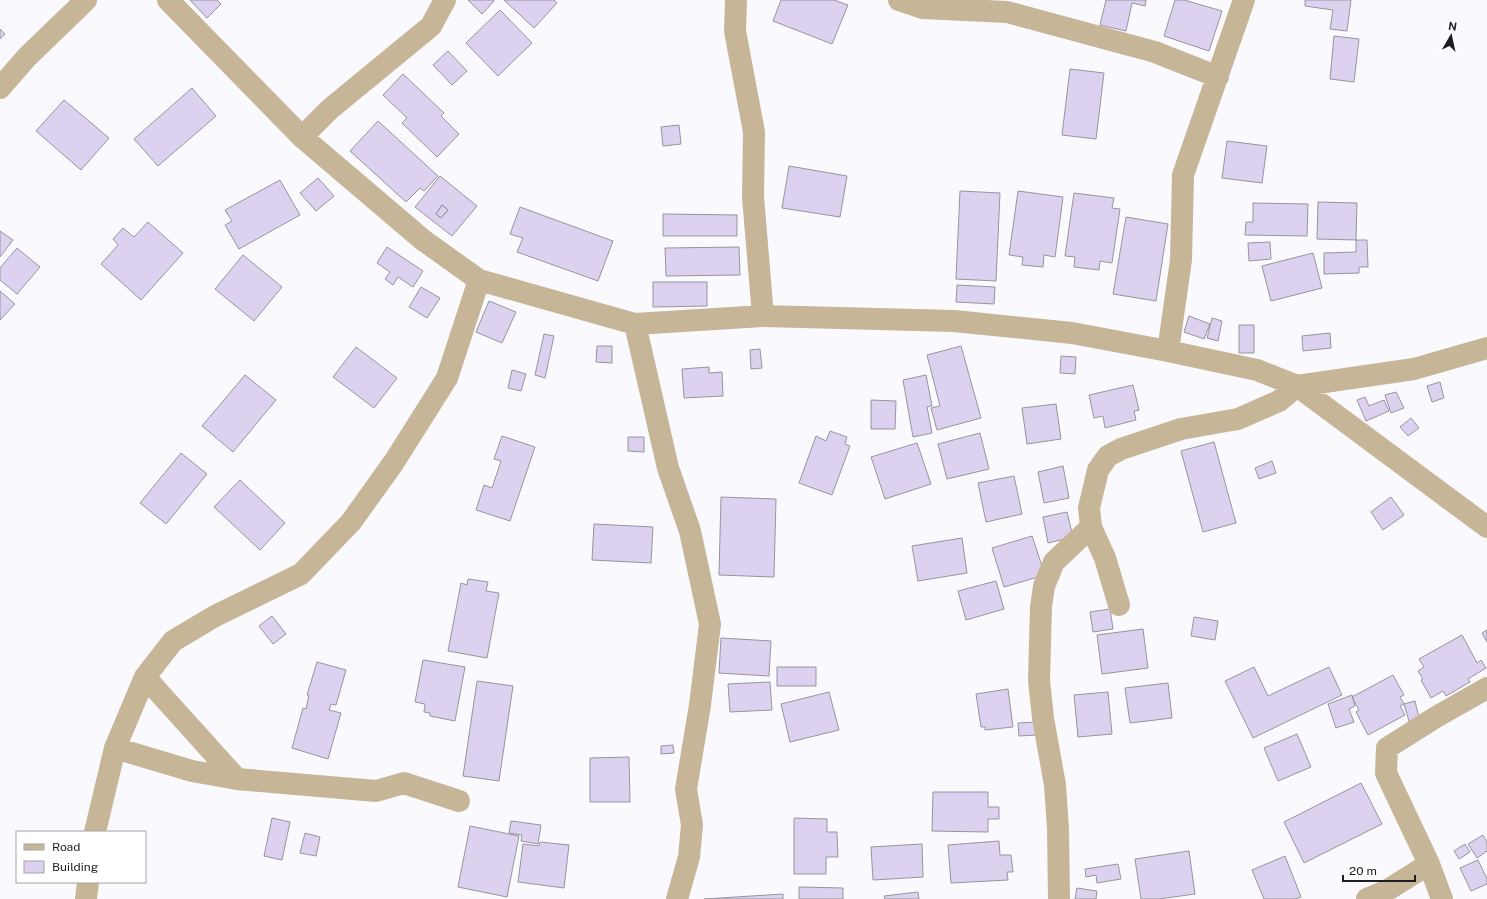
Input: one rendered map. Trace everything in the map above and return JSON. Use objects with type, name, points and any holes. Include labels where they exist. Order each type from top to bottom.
[{"type":"street","points":[[0,88],[27,57],[86,0]]},
{"type":"street","points":[[168,0],[302,136],[423,240],[479,280],[635,324],[763,316],[954,321],[1072,334],[1168,351],[1257,370],[1297,386],[1487,527]]},
{"type":"street","points":[[302,136],[330,109],[431,26],[445,0]]},
{"type":"street","points":[[736,0],[735,31],[754,132],[754,197],[763,316]]},
{"type":"street","points":[[899,0],[923,8],[1006,12],[1155,52],[1218,77]]},
{"type":"street","points":[[1168,351],[1181,260],[1183,175],[1244,0]]},
{"type":"street","points":[[95,831],[115,748],[145,677],[173,641],[215,616],[301,574],[350,522],[394,462],[447,378],[479,280]]},
{"type":"street","points":[[635,324],[668,468],[690,531],[710,624],[700,705],[686,789],[692,825],[689,858],[677,899]]},
{"type":"street","points":[[1119,605],[1106,558],[1091,528],[1089,508],[1098,470],[1108,456],[1121,449],[1181,429],[1238,419],[1279,401],[1297,386],[1414,369],[1487,348]]},
{"type":"street","points":[[1059,899],[1056,785],[1043,718],[1039,680],[1041,607],[1044,586],[1054,562],[1091,528]]},
{"type":"street","points":[[145,677],[237,779]]},
{"type":"street","points":[[1442,899],[1429,864],[1386,773],[1387,748],[1436,717],[1487,688]]},
{"type":"street","points":[[115,748],[192,771],[237,779],[376,791],[404,783],[459,801]]},
{"type":"street","points":[[1366,899],[1386,891],[1429,864]]},
{"type":"street","points":[[86,899],[88,883]]},
{"type":"building","points":[[190,0],[217,0],[221,4],[207,18]]},
{"type":"building","points":[[468,0],[493,0],[494,1],[482,14]]},
{"type":"building","points":[[504,0],[554,0],[557,3],[534,28]]},
{"type":"building","points":[[781,0],[834,0],[848,5],[832,44],[773,21]]},
{"type":"building","points":[[1106,0],[1146,0],[1145,6],[1132,3],[1126,31],[1100,25]]},
{"type":"building","points":[[1175,0],[1184,0],[1222,11],[1209,51],[1164,36]]},
{"type":"building","points":[[1305,0],[1351,0],[1347,31],[1330,29],[1333,10],[1305,6]]},
{"type":"building","points":[[500,10],[532,43],[498,76],[466,43]]},
{"type":"building","points":[[0,29],[5,34],[0,39]]},
{"type":"building","points":[[1334,36],[1359,39],[1354,82],[1330,79]]},
{"type":"building","points":[[448,51],[467,71],[452,85],[433,65]]},
{"type":"building","points":[[1070,69],[1104,73],[1096,139],[1062,135]]},
{"type":"building","points":[[403,74],[444,113],[441,116],[459,134],[437,157],[402,123],[407,118],[383,95]]},
{"type":"building","points":[[192,88],[216,116],[158,166],[134,139]]},
{"type":"building","points":[[64,100],[109,138],[81,170],[36,131]]},
{"type":"building","points":[[378,121],[438,176],[424,191],[420,188],[406,202],[350,151]]},
{"type":"building","points":[[679,125],[681,144],[663,146],[661,127]]},
{"type":"building","points":[[1227,141],[1267,146],[1262,183],[1222,178]]},
{"type":"building","points":[[789,166],[847,176],[840,217],[782,208]]},
{"type":"building","points":[[440,176],[477,206],[452,236],[415,207]],"holes":[[[442,205],[448,210],[441,218],[436,214]]]},
{"type":"building","points":[[318,178],[334,196],[316,211],[300,193]]},
{"type":"building","points":[[280,180],[300,215],[239,249],[225,225],[232,221],[225,210]]},
{"type":"building","points":[[960,191],[1000,193],[996,281],[956,279]]},
{"type":"building","points":[[1018,191],[1063,197],[1055,257],[1044,255],[1043,267],[1022,265],[1023,257],[1009,255]]},
{"type":"building","points":[[1074,193],[1114,198],[1112,208],[1120,209],[1112,263],[1100,261],[1099,270],[1074,267],[1075,257],[1065,256]]},
{"type":"building","points":[[1318,202],[1357,203],[1356,240],[1317,239]]},
{"type":"building","points":[[1253,203],[1308,204],[1307,236],[1245,235],[1246,222],[1253,222]]},
{"type":"building","points":[[442,205],[448,210],[441,218],[436,214]]},
{"type":"building","points":[[520,207],[613,241],[598,281],[517,252],[523,238],[510,234]]},
{"type":"building","points":[[663,214],[737,215],[737,236],[663,236]]},
{"type":"building","points":[[1126,217],[1168,224],[1156,301],[1113,294]]},
{"type":"building","points":[[148,222],[183,253],[141,300],[101,264],[118,245],[113,239],[123,228],[134,237]]},
{"type":"building","points":[[0,231],[13,240],[0,257]]},
{"type":"building","points":[[1356,240],[1367,240],[1368,267],[1359,267],[1359,273],[1324,274],[1324,253],[1356,252]]},
{"type":"building","points":[[1270,242],[1271,259],[1249,261],[1248,243]]},
{"type":"building","points":[[387,247],[423,271],[413,287],[398,277],[393,285],[385,279],[390,272],[377,263]]},
{"type":"building","points":[[739,247],[740,275],[666,276],[665,248]]},
{"type":"building","points":[[17,248],[40,267],[17,294],[0,280],[0,268]]},
{"type":"building","points":[[1313,253],[1322,288],[1271,301],[1262,266]]},
{"type":"building","points":[[243,255],[282,287],[254,321],[215,289]]},
{"type":"building","points":[[653,282],[707,282],[707,306],[653,307]]},
{"type":"building","points":[[957,285],[995,287],[994,304],[956,302]]},
{"type":"building","points":[[421,287],[440,298],[427,318],[409,307]]},
{"type":"building","points":[[0,291],[15,304],[0,320]]},
{"type":"building","points":[[489,301],[516,312],[502,343],[476,332]]},
{"type":"building","points":[[1189,316],[1210,324],[1204,339],[1184,332]]},
{"type":"building","points":[[1212,318],[1222,321],[1218,341],[1207,338]]},
{"type":"building","points":[[1239,325],[1254,325],[1254,353],[1239,353]]},
{"type":"building","points":[[1330,333],[1331,348],[1303,351],[1302,336]]},
{"type":"building","points":[[544,334],[554,336],[545,378],[535,375]]},
{"type":"building","points":[[597,346],[612,346],[612,363],[596,362]]},
{"type":"building","points":[[961,346],[981,418],[937,430],[931,408],[940,406],[927,355]]},
{"type":"building","points":[[356,347],[397,378],[374,408],[333,377]]},
{"type":"building","points":[[760,349],[762,368],[751,369],[750,350]]},
{"type":"building","points":[[1061,356],[1076,357],[1075,374],[1060,373]]},
{"type":"building","points":[[709,367],[709,373],[722,372],[723,396],[684,398],[682,369]]},
{"type":"building","points":[[512,370],[526,374],[521,391],[508,388]]},
{"type":"building","points":[[245,375],[276,400],[233,452],[202,426]]},
{"type":"building","points":[[926,375],[932,406],[927,407],[932,433],[913,437],[903,380]]},
{"type":"building","points":[[1440,382],[1444,398],[1432,402],[1427,386]]},
{"type":"building","points":[[1133,385],[1139,410],[1134,411],[1136,420],[1105,428],[1103,416],[1094,418],[1089,395]]},
{"type":"building","points":[[1396,392],[1404,408],[1391,413],[1385,395]]},
{"type":"building","points":[[1365,397],[1369,406],[1384,400],[1389,411],[1366,421],[1357,400]]},
{"type":"building","points":[[871,400],[896,401],[895,429],[871,429]]},
{"type":"building","points":[[1056,404],[1061,439],[1027,444],[1022,408]]},
{"type":"building","points":[[1411,418],[1419,428],[1408,436],[1400,427]]},
{"type":"building","points":[[830,431],[847,437],[845,444],[850,446],[832,495],[799,483],[816,436],[826,441]]},
{"type":"building","points":[[980,433],[989,469],[947,479],[938,444]]},
{"type":"building","points":[[502,436],[535,447],[510,521],[476,510],[484,485],[492,488],[501,461],[494,459]]},
{"type":"building","points":[[628,437],[644,437],[644,452],[628,451]]},
{"type":"building","points":[[1214,442],[1236,523],[1203,532],[1181,451]]},
{"type":"building","points":[[917,443],[931,484],[885,499],[871,457]]},
{"type":"building","points":[[181,453],[207,474],[166,524],[140,503]]},
{"type":"building","points":[[1272,461],[1276,473],[1259,479],[1255,468]]},
{"type":"building","points":[[1063,466],[1069,498],[1044,503],[1038,472]]},
{"type":"building","points":[[1014,476],[1022,514],[986,522],[978,483]]},
{"type":"building","points":[[240,480],[285,523],[260,550],[214,507]]},
{"type":"building","points":[[721,497],[776,499],[774,577],[719,575]]},
{"type":"building","points":[[1391,497],[1404,515],[1383,530],[1371,512]]},
{"type":"building","points":[[1067,512],[1073,537],[1048,543],[1043,517]]},
{"type":"building","points":[[594,524],[653,527],[651,563],[592,560]]},
{"type":"building","points":[[1032,536],[1045,575],[1004,587],[992,548]]},
{"type":"building","points":[[962,538],[967,573],[918,581],[912,546]]},
{"type":"building","points":[[468,579],[488,582],[486,591],[499,593],[487,658],[448,651],[461,583],[467,585]]},
{"type":"building","points":[[996,581],[1004,609],[966,620],[958,591]]},
{"type":"building","points":[[1110,609],[1113,629],[1093,632],[1090,612]]},
{"type":"building","points":[[272,616],[286,634],[273,644],[259,626]]},
{"type":"building","points":[[1194,617],[1218,621],[1215,640],[1191,636]]},
{"type":"building","points":[[1143,629],[1148,668],[1102,674],[1097,635]]},
{"type":"building","points":[[1487,630],[1487,642],[1482,633]]},
{"type":"building","points":[[1462,635],[1477,663],[1481,660],[1486,668],[1468,679],[1470,682],[1446,696],[1443,691],[1431,698],[1421,680],[1423,679],[1418,671],[1424,667],[1419,659]]},
{"type":"building","points":[[721,638],[771,641],[769,676],[719,673]]},
{"type":"building","points":[[423,660],[465,667],[455,721],[430,716],[430,713],[424,712],[425,704],[415,702]]},
{"type":"building","points":[[317,662],[346,670],[336,705],[331,704],[329,710],[341,713],[328,759],[292,748],[303,708],[306,709],[309,695],[307,695]]},
{"type":"building","points":[[777,667],[816,667],[816,686],[777,686]]},
{"type":"building","points":[[1254,667],[1268,696],[1329,667],[1342,695],[1253,738],[1225,681]]},
{"type":"building","points":[[1393,675],[1404,695],[1400,697],[1404,704],[1400,706],[1405,715],[1368,735],[1356,712],[1359,710],[1352,697]]},
{"type":"building","points":[[477,681],[513,686],[499,781],[463,776]]},
{"type":"building","points":[[770,682],[772,710],[730,712],[728,684]]},
{"type":"building","points":[[1168,683],[1172,718],[1130,723],[1125,688]]},
{"type":"building","points":[[1008,689],[1013,727],[985,730],[985,727],[981,727],[976,694]]},
{"type":"building","points":[[829,692],[839,730],[790,742],[781,704]]},
{"type":"building","points":[[1108,692],[1112,734],[1078,737],[1074,695]]},
{"type":"building","points":[[1352,695],[1355,706],[1349,709],[1354,722],[1336,728],[1328,704]]},
{"type":"building","points":[[1415,701],[1419,718],[1409,721],[1404,704]]},
{"type":"building","points":[[1036,722],[1037,735],[1019,736],[1018,723]]},
{"type":"building","points":[[1297,734],[1311,767],[1278,781],[1264,748]]},
{"type":"building","points":[[673,745],[674,753],[661,754],[661,746]]},
{"type":"building","points":[[629,757],[630,802],[590,802],[590,758]]},
{"type":"building","points":[[1361,783],[1382,824],[1304,863],[1284,822]]},
{"type":"building","points":[[933,792],[988,792],[988,807],[999,807],[999,819],[988,819],[988,832],[932,831]]},
{"type":"building","points":[[272,818],[290,822],[282,860],[264,856]]},
{"type":"building","points":[[794,818],[827,819],[827,832],[837,832],[838,857],[826,857],[826,874],[794,874]]},
{"type":"building","points":[[511,821],[541,825],[538,844],[521,841],[522,835],[509,833]]},
{"type":"building","points":[[470,826],[519,836],[507,897],[458,887]]},
{"type":"building","points":[[305,833],[320,837],[316,856],[300,853]]},
{"type":"building","points":[[1483,835],[1487,842],[1487,851],[1477,858],[1468,844]]},
{"type":"building","points":[[999,841],[1000,855],[1011,855],[1013,872],[1007,872],[1008,880],[951,883],[948,845]]},
{"type":"building","points":[[540,842],[569,845],[564,888],[518,882],[523,844],[539,846]]},
{"type":"building","points":[[922,844],[923,877],[873,880],[871,847]]},
{"type":"building","points":[[1465,844],[1470,852],[1459,859],[1454,851]]},
{"type":"building","points":[[1189,851],[1195,894],[1159,899],[1141,899],[1135,859]]},
{"type":"building","points":[[1285,856],[1301,897],[1295,899],[1264,899],[1252,870]]},
{"type":"building","points":[[1478,860],[1487,879],[1487,884],[1471,891],[1460,868]]},
{"type":"building","points":[[1118,864],[1121,879],[1097,883],[1096,875],[1086,877],[1085,869]]},
{"type":"building","points":[[799,887],[843,888],[843,899],[799,899]]},
{"type":"building","points":[[1077,888],[1097,891],[1096,899],[1075,899]]},
{"type":"building","points":[[918,892],[919,899],[885,899],[884,896]]},
{"type":"building","points":[[783,894],[783,899],[704,899]]}]
